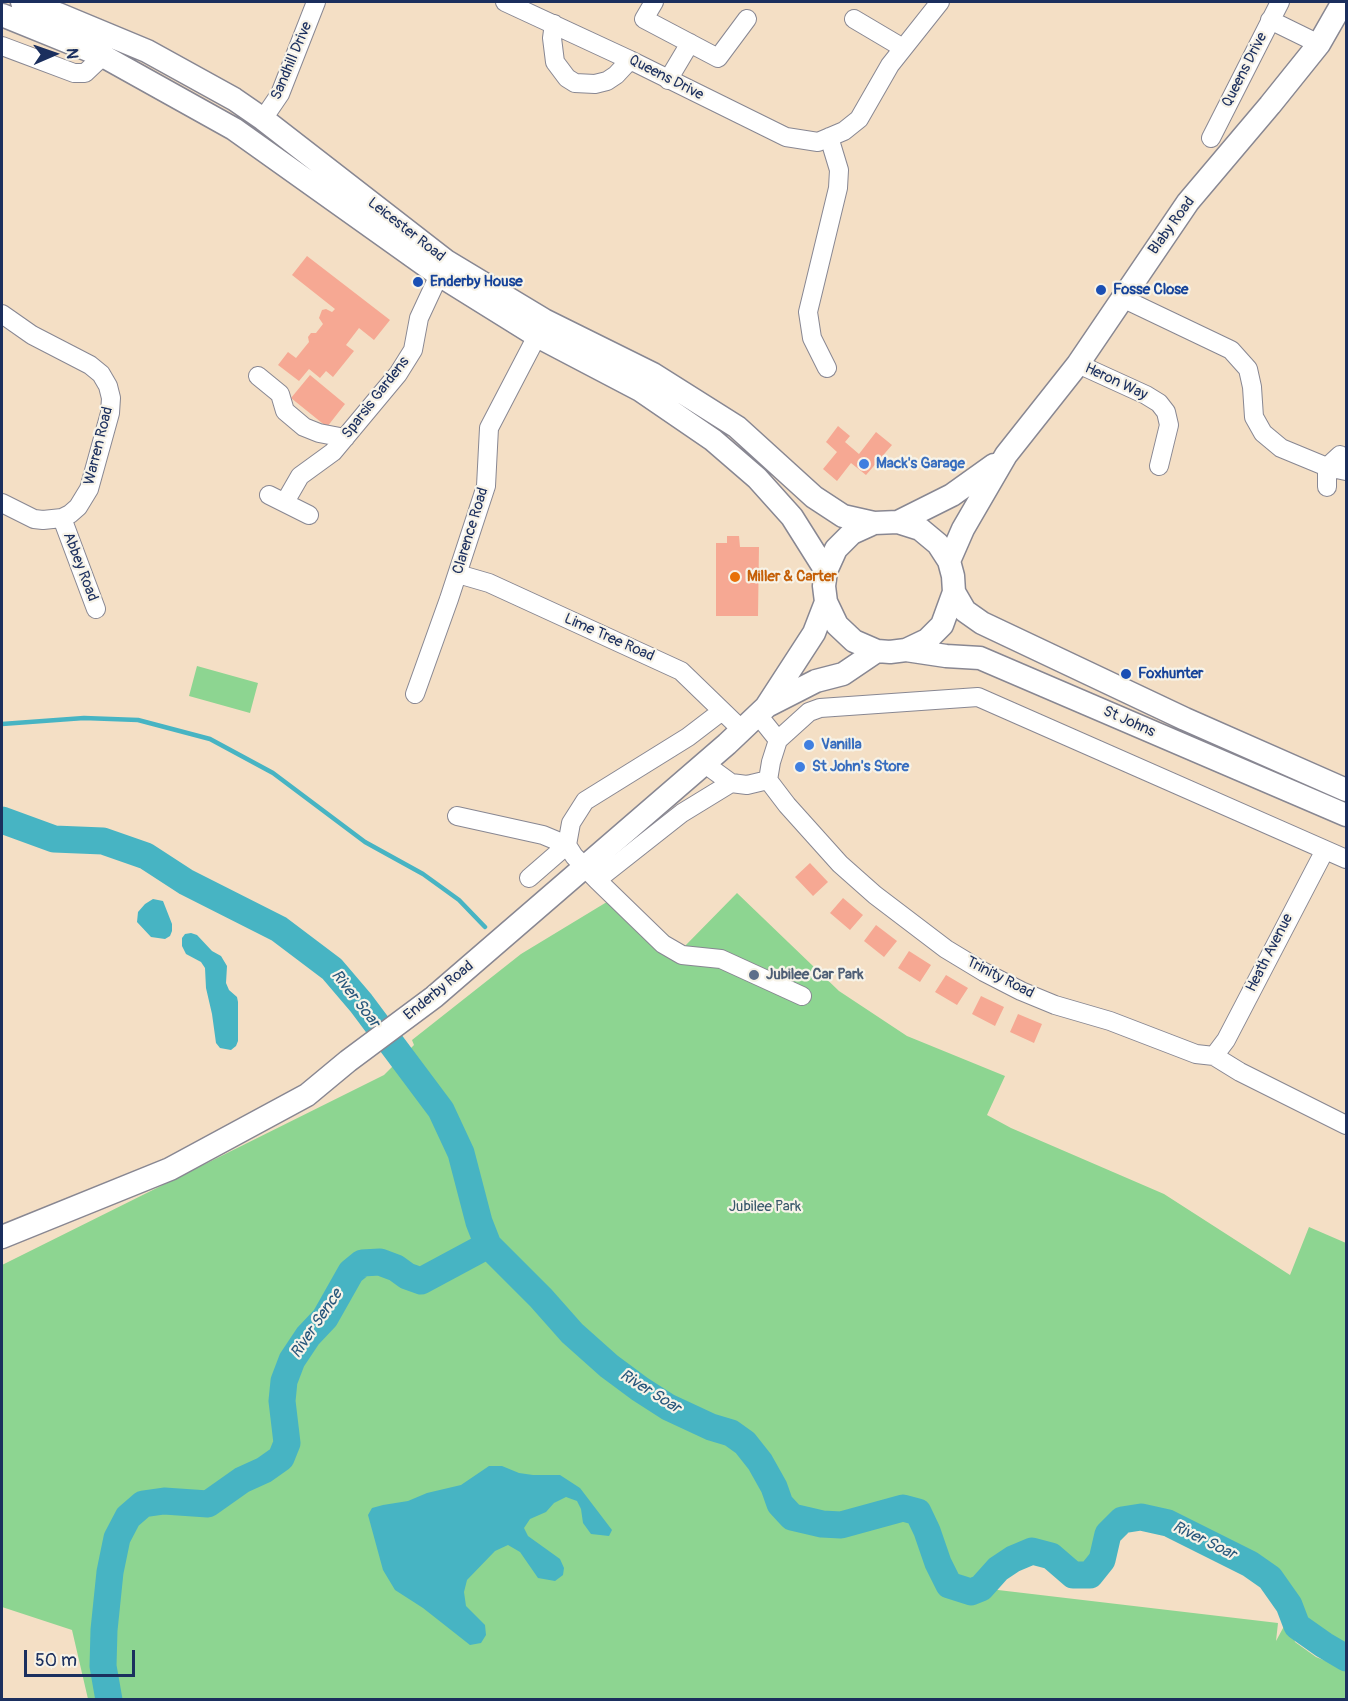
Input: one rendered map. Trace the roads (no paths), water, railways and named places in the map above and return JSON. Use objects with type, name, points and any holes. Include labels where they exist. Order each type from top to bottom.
[{"type":"main road","name":"Leicester Road","points":[[22,2],[58,14],[147,51],[198,78],[263,119],[446,261],[544,320],[652,374],[737,427],[814,497],[843,516],[874,523]]},
{"type":"main road","name":"Blaby Road","points":[[949,561],[963,529],[1006,455],[1077,364],[1188,202],[1319,44],[1342,2]]},
{"type":"main road","name":"Leicester Road","points":[[2,15],[103,56],[234,129],[439,275],[537,336],[640,390],[713,440],[757,478],[792,517],[826,571]]},
{"type":"main road","name":"Blaby Road","points":[[898,522],[952,495],[976,480],[1006,455]]},
{"type":"main road","points":[[898,522],[920,529],[938,544],[949,561],[954,576],[954,592],[942,625],[927,640],[906,650],[877,651],[854,642],[837,625],[826,602],[824,586],[826,571],[836,549],[852,533],[874,523],[898,522]]},
{"type":"main road","name":"St Johns","points":[[954,592],[965,611],[982,623],[1185,719],[1347,790]]},
{"type":"main road","name":"Enderby Road","points":[[2,1237],[170,1169],[306,1095],[434,997],[544,903],[590,873],[755,717],[814,633],[826,602]]},
{"type":"main road","name":"St Johns","points":[[906,650],[980,658],[1347,814]]},
{"type":"main road","name":"Enderby Road","points":[[755,717],[816,681],[843,674],[877,651]]},
{"type":"street","name":"Sandhill Drive","points":[[263,119],[280,94],[316,2]]},
{"type":"street","name":"Queens Drive","points":[[505,2],[630,60],[786,137],[818,142],[844,131],[859,119],[890,64],[940,2]]},
{"type":"street","points":[[654,2],[644,19],[718,58],[747,19]]},
{"type":"street","name":"Queens Drive","points":[[1211,138],[1280,2]]},
{"type":"street","points":[[854,19],[903,48]]},
{"type":"street","points":[[1270,20],[1319,44]]},
{"type":"street","points":[[554,24],[552,38],[555,62],[567,78],[576,83],[595,84],[607,81],[630,60]]},
{"type":"street","points":[[668,80],[690,43]]},
{"type":"street","points":[[2,46],[74,73],[86,73],[103,56]]},
{"type":"street","points":[[827,368],[812,338],[808,312],[838,188],[839,170],[829,138]]},
{"type":"street","name":"Sparsis Gardens","points":[[309,515],[277,499],[300,476],[333,453],[398,374],[413,350],[420,318],[439,275]]},
{"type":"street","points":[[1122,298],[1231,350],[1248,369],[1254,417],[1263,433],[1281,447],[1338,464],[1327,487]]},
{"type":"street","name":"Warren Road","points":[[2,314],[32,335],[90,365],[101,374],[108,386],[111,413],[89,489],[78,507],[62,518]]},
{"type":"street","name":"Clarence Road","points":[[415,694],[458,574],[486,486],[489,428],[537,336]]},
{"type":"street","name":"Heron Way","points":[[1077,364],[1159,403],[1166,412],[1169,424],[1159,466]]},
{"type":"street","points":[[258,376],[280,394],[285,411],[304,427],[319,433],[345,438]]},
{"type":"street","name":"Abbey Road","points":[[2,503],[34,519],[62,518],[96,609]]},
{"type":"street","name":"Lime Tree Road","points":[[458,574],[489,583],[681,671],[722,711],[755,717],[778,740]]},
{"type":"street","points":[[705,764],[731,783],[747,785],[768,780],[778,740],[809,712],[820,708],[978,697],[1347,859]]},
{"type":"street","points":[[529,878],[567,845],[571,823],[585,801],[688,737],[722,711]]},
{"type":"street","name":"Trinity Road","points":[[768,780],[787,805],[840,864],[875,895],[946,949],[984,972],[1055,1005],[1110,1021],[1196,1054],[1214,1056],[1240,1072],[1347,1125]]},
{"type":"street","points":[[590,873],[731,783]]},
{"type":"street","points":[[457,816],[543,835],[567,845],[590,873],[663,944],[682,955],[721,959],[802,996]]},
{"type":"street","name":"Heath Avenue","points":[[1214,1056],[1226,1040],[1325,850]]},
{"type":"water","points":[[153,899],[163,901],[172,924],[170,936],[165,939],[151,937],[137,922],[138,912]]},
{"type":"water","points":[[185,934],[197,935],[212,951],[221,956],[227,966],[226,983],[229,990],[237,997],[238,1002],[238,1041],[231,1050],[220,1048],[216,1043],[206,988],[205,968],[201,962],[186,954],[182,946],[182,938]]},
{"type":"water","points":[[489,1466],[502,1466],[519,1473],[533,1475],[560,1475],[580,1488],[612,1530],[609,1536],[591,1534],[583,1523],[577,1501],[566,1497],[554,1503],[546,1512],[530,1519],[524,1528],[528,1536],[560,1559],[564,1568],[563,1575],[555,1581],[538,1578],[520,1552],[508,1545],[495,1551],[467,1580],[464,1592],[466,1606],[485,1625],[486,1635],[481,1643],[470,1645],[423,1608],[395,1590],[383,1570],[368,1515],[372,1508],[408,1501],[427,1493],[461,1485]]},
{"type":"waterway","points":[[2,724],[84,718],[138,720],[210,739],[273,773],[365,842],[423,874],[459,900],[485,927]]},
{"type":"waterway","name":"River Soar","points":[[2,820],[54,839],[103,841],[146,856],[186,882],[279,929],[332,969],[361,1003],[441,1110],[461,1153],[479,1222],[488,1245],[572,1333],[609,1366],[668,1407],[711,1427],[731,1433],[745,1443],[760,1462],[774,1487],[780,1504],[792,1517],[822,1524],[841,1525],[903,1508],[918,1512],[949,1585],[971,1592],[981,1588],[998,1569],[1013,1559],[1032,1551],[1051,1556],[1073,1575],[1090,1575],[1102,1560],[1108,1534],[1122,1520],[1141,1517],[1168,1523],[1250,1564],[1270,1578],[1289,1605],[1297,1626],[1346,1658]]},
{"type":"waterway","name":"River Sence","points":[[109,1700],[103,1666],[110,1572],[117,1538],[128,1517],[143,1504],[164,1501],[208,1504],[242,1480],[264,1470],[281,1458],[287,1443],[282,1401],[284,1381],[292,1360],[308,1336],[325,1318],[351,1272],[362,1263],[380,1262],[421,1281],[488,1245]]},
{"type":"place","name":"Enderby House","points":[[418,282]]},
{"type":"place","name":"Fosse Close","points":[[1101,290]]},
{"type":"place","name":"Mack's Garage","points":[[864,464]]},
{"type":"place","name":"Miller & Carter","points":[[735,577]]},
{"type":"place","name":"Foxhunter","points":[[1126,674]]},
{"type":"place","name":"Vanilla","points":[[809,745]]},
{"type":"place","name":"St John's Store","points":[[800,767]]},
{"type":"place","name":"Jubilee Car Park","points":[[754,975]]},
{"type":"park label","name":"Jubilee Park","points":[[765,1207]]}]
